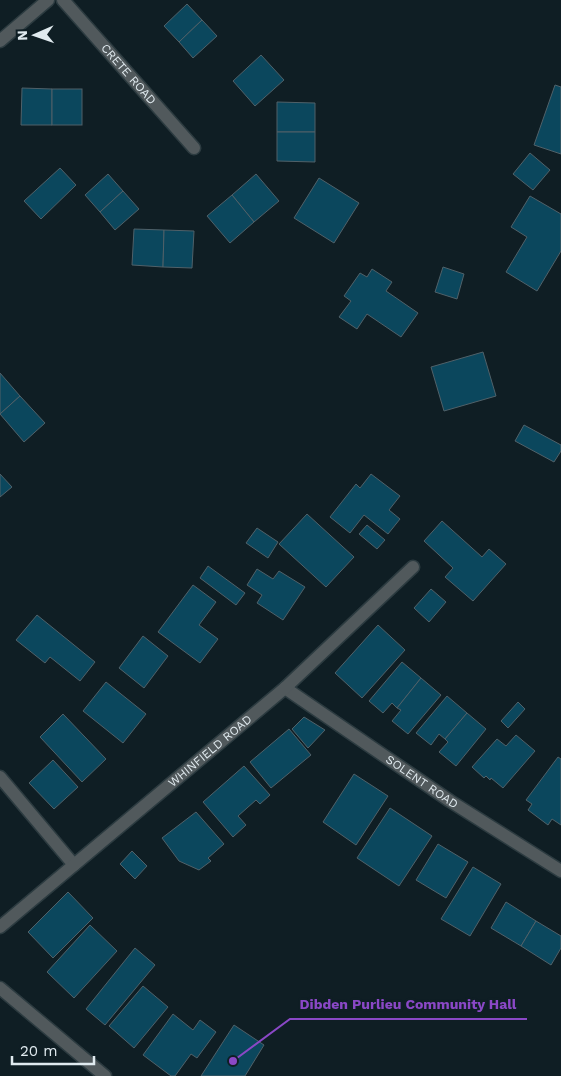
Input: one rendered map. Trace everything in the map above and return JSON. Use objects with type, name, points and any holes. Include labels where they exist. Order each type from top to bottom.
[{"type":"street","points":[[0,40],[48,0]]},
{"type":"street","name":"CRETE ROAD","points":[[63,0],[194,148]]},
{"type":"street","name":"WHINFIELD ROAD","points":[[0,927],[285,688],[412,567]]},
{"type":"street","name":"SOLENT ROAD","points":[[285,688],[450,801],[561,871]]},
{"type":"street","points":[[0,777],[74,865]]},
{"type":"street","points":[[0,988],[105,1076]]},
{"type":"building","points":[[187,4],[202,20],[179,42],[164,26]]},
{"type":"building","points":[[202,20],[217,36],[193,58],[179,42]]},
{"type":"building","points":[[261,55],[284,80],[255,106],[233,81]]},
{"type":"building","points":[[555,85],[561,87],[561,154],[534,145]]},
{"type":"building","points":[[22,88],[52,89],[52,125],[21,125]]},
{"type":"building","points":[[52,89],[82,89],[82,125],[52,125]]},
{"type":"building","points":[[277,102],[315,103],[315,132],[277,132]]},
{"type":"building","points":[[277,132],[315,132],[315,162],[277,161]]},
{"type":"building","points":[[530,153],[550,170],[533,190],[513,174]]},
{"type":"building","points":[[60,168],[76,185],[41,219],[24,201]]},
{"type":"building","points":[[108,174],[123,191],[100,212],[85,195]]},
{"type":"building","points":[[256,174],[279,201],[254,222],[232,195]]},
{"type":"building","points":[[319,178],[359,203],[334,243],[294,218]]},
{"type":"building","points":[[123,191],[139,209],[115,230],[100,212]]},
{"type":"building","points":[[232,195],[254,222],[230,243],[207,216]]},
{"type":"building","points":[[530,196],[561,214],[561,251],[537,291],[506,272],[527,237],[511,227]]},
{"type":"building","points":[[134,229],[164,230],[163,267],[132,265]]},
{"type":"building","points":[[164,230],[194,231],[192,268],[163,267]]},
{"type":"building","points":[[443,267],[464,274],[457,299],[435,292]]},
{"type":"building","points":[[372,269],[392,282],[386,291],[418,313],[401,337],[367,314],[357,329],[339,317],[351,301],[344,296],[360,273],[367,277]]},
{"type":"building","points":[[483,352],[496,396],[444,411],[431,367]]},
{"type":"building","points":[[0,373],[20,396],[0,414]]},
{"type":"building","points":[[20,396],[45,423],[24,442],[0,414]]},
{"type":"building","points":[[524,425],[561,445],[561,451],[554,462],[515,441]]},
{"type":"building","points":[[0,474],[12,487],[0,497]]},
{"type":"building","points":[[371,474],[400,496],[389,510],[400,519],[388,534],[364,515],[350,533],[330,517],[356,484],[360,488]]},
{"type":"building","points":[[307,514],[354,557],[326,587],[279,544]]},
{"type":"building","points":[[442,521],[482,557],[489,549],[506,564],[473,601],[445,577],[453,568],[424,541]]},
{"type":"building","points":[[367,525],[385,540],[377,549],[359,534]]},
{"type":"building","points":[[257,528],[278,542],[268,558],[246,543]]},
{"type":"building","points":[[208,566],[245,593],[236,605],[200,578]]},
{"type":"building","points":[[257,569],[273,579],[279,571],[305,587],[283,620],[257,603],[262,595],[247,585]]},
{"type":"building","points":[[193,585],[216,602],[199,625],[218,639],[200,663],[158,632]]},
{"type":"building","points":[[431,589],[446,602],[429,622],[414,608]]},
{"type":"building","points":[[37,615],[95,662],[80,681],[50,657],[45,663],[16,640]]},
{"type":"building","points":[[378,625],[405,650],[362,698],[335,673]]},
{"type":"building","points":[[143,636],[168,656],[144,688],[119,668]]},
{"type":"building","points":[[402,662],[421,678],[397,708],[392,703],[383,713],[369,701]]},
{"type":"building","points":[[421,678],[441,695],[408,734],[392,721],[401,710],[397,708]]},
{"type":"building","points":[[106,682],[146,714],[123,743],[83,711]]},
{"type":"building","points":[[447,696],[467,713],[445,739],[439,734],[431,745],[416,733]]},
{"type":"building","points":[[518,702],[525,709],[508,728],[501,721]]},
{"type":"building","points":[[467,713],[486,729],[456,766],[439,752],[448,742],[445,739]]},
{"type":"building","points":[[63,714],[106,759],[82,782],[40,737]]},
{"type":"building","points":[[304,717],[325,730],[308,748],[292,729]]},
{"type":"building","points":[[289,729],[311,755],[271,788],[250,762]]},
{"type":"building","points":[[516,735],[535,751],[503,788],[491,778],[490,780],[486,776],[484,778],[472,767],[497,739],[506,746]]},
{"type":"building","points":[[558,757],[561,759],[561,825],[552,819],[548,825],[528,810],[532,804],[526,800]]},
{"type":"building","points":[[53,760],[78,787],[54,809],[29,783]]},
{"type":"building","points":[[244,766],[270,795],[260,804],[256,800],[238,816],[246,825],[233,837],[203,802]]},
{"type":"building","points":[[354,774],[388,796],[356,845],[323,822]]},
{"type":"building","points":[[390,808],[432,836],[399,886],[357,858]]},
{"type":"building","points":[[196,812],[224,844],[208,858],[211,861],[199,870],[179,861],[162,838]]},
{"type":"building","points":[[438,844],[468,862],[446,898],[416,880]]},
{"type":"building","points":[[132,851],[147,866],[135,879],[120,864]]},
{"type":"building","points":[[473,867],[501,884],[470,936],[441,919]]},
{"type":"building","points":[[68,892],[93,918],[53,958],[28,932]]},
{"type":"building","points":[[506,902],[536,921],[521,946],[491,928]]},
{"type":"building","points":[[536,921],[561,936],[561,948],[551,965],[521,946]]},
{"type":"building","points":[[90,925],[117,951],[74,998],[47,972]]},
{"type":"building","points":[[135,948],[155,965],[105,1025],[86,1009]]},
{"type":"building","points":[[143,986],[168,1007],[134,1048],[109,1026]]},
{"type":"building","points":[[173,1014],[193,1030],[200,1020],[216,1032],[197,1058],[191,1054],[175,1076],[171,1076],[143,1055]]},
{"type":"building","points":[[234,1025],[264,1045],[245,1076],[201,1076]]},
{"type":"place","name":"Dibden Purlieu Community Hall","points":[[233,1061]]}]
